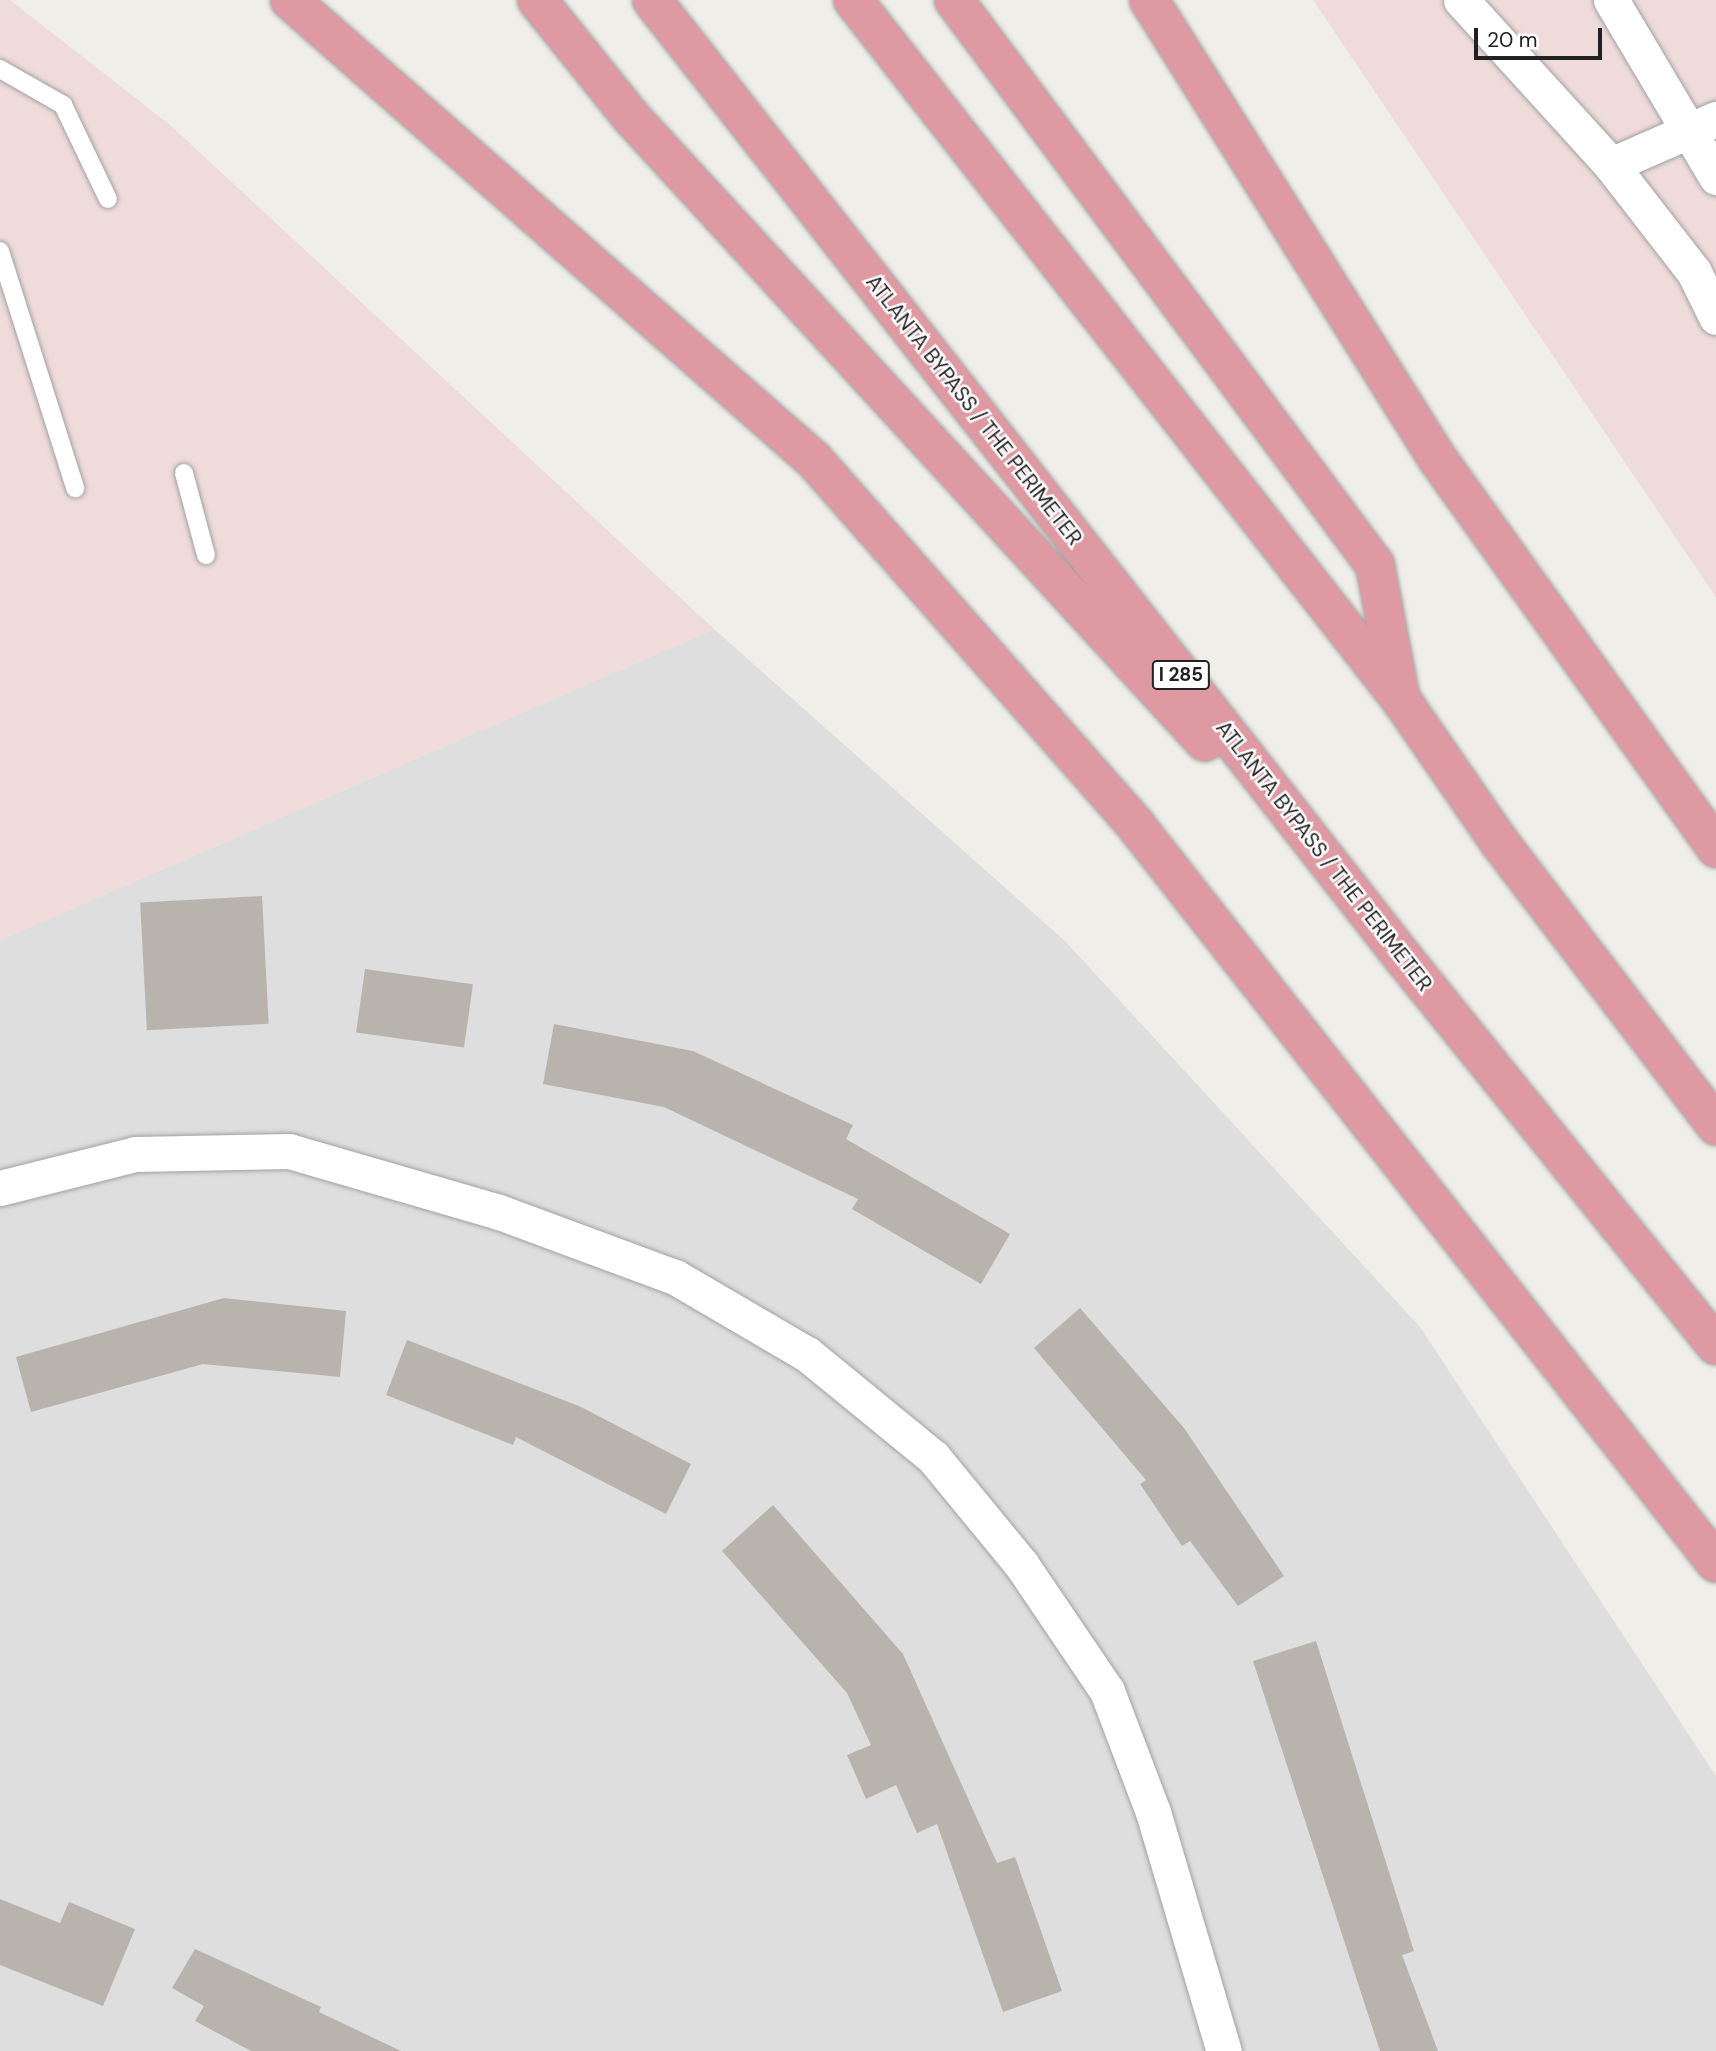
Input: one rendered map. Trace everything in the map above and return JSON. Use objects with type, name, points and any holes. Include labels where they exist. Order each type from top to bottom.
[{"type":"highway","points":[[290,0],[814,460],[1137,827],[1716,1563]]},
{"type":"highway","points":[[537,0],[632,118],[1405,960]]},
{"type":"highway","name":"ATLANTA BYPASS / THE PERIMETER","points":[[652,0],[1405,960],[1716,1345]]},
{"type":"highway","points":[[853,0],[1402,701],[1500,843],[1716,1126]]},
{"type":"highway","points":[[954,0],[1375,565],[1402,701]]},
{"type":"highway","points":[[1149,0],[1437,458],[1716,848]]},
{"type":"street","points":[[1461,0],[1611,165],[1694,272],[1716,317]]},
{"type":"street","points":[[1611,0],[1702,125],[1716,177]]},
{"type":"street","points":[[1611,165],[1702,125]]},
{"type":"street","points":[[0,1188],[135,1154],[289,1151],[499,1212],[675,1277],[807,1354],[933,1457],[1021,1564],[1107,1691],[1153,1812],[1224,2051]]},
{"type":"lane","points":[[0,69],[63,105],[108,199]]},
{"type":"lane","points":[[0,251],[75,488]]},
{"type":"lane","points":[[184,473],[206,555]]},
{"type":"shaded area","points":[[0,0],[10,0],[170,125],[714,629],[0,940]]},
{"type":"shaded area","points":[[1313,0],[1716,0],[1716,598],[1711,590]]},
{"type":"shaded area","points":[[714,629],[1065,941],[1420,1327],[1716,1776],[1716,2051],[0,2051],[0,940]]},
{"type":"building","points":[[262,896],[269,1024],[147,1030],[140,902]]},
{"type":"building","points":[[365,969],[473,984],[464,1048],[356,1032]]},
{"type":"building","points":[[554,1024],[693,1051],[853,1125],[846,1139],[1010,1234],[981,1284],[852,1209],[858,1199],[664,1107],[543,1084]]},
{"type":"building","points":[[224,1298],[346,1311],[340,1377],[203,1364],[31,1412],[16,1357]]},
{"type":"building","points":[[1080,1308],[1184,1428],[1284,1576],[1238,1606],[1190,1541],[1182,1546],[1140,1484],[1146,1480],[1034,1348]]},
{"type":"building","points":[[407,1340],[579,1406],[691,1464],[666,1514],[516,1437],[513,1445],[386,1395]]},
{"type":"building","points":[[773,1505],[903,1654],[997,1863],[1015,1857],[1062,1991],[1003,2012],[937,1824],[917,1833],[896,1785],[866,1799],[847,1755],[871,1745],[847,1693],[722,1551]]},
{"type":"building","points":[[1316,1641],[1414,1951],[1402,1955],[1438,2051],[1380,2051],[1253,1661]]},
{"type":"building","points":[[0,1899],[60,1923],[69,1902],[135,1929],[103,2006],[0,1965]]},
{"type":"building","points":[[195,1949],[321,2007],[319,2012],[401,2051],[251,2051],[195,2021],[204,2006],[172,1988]]}]
